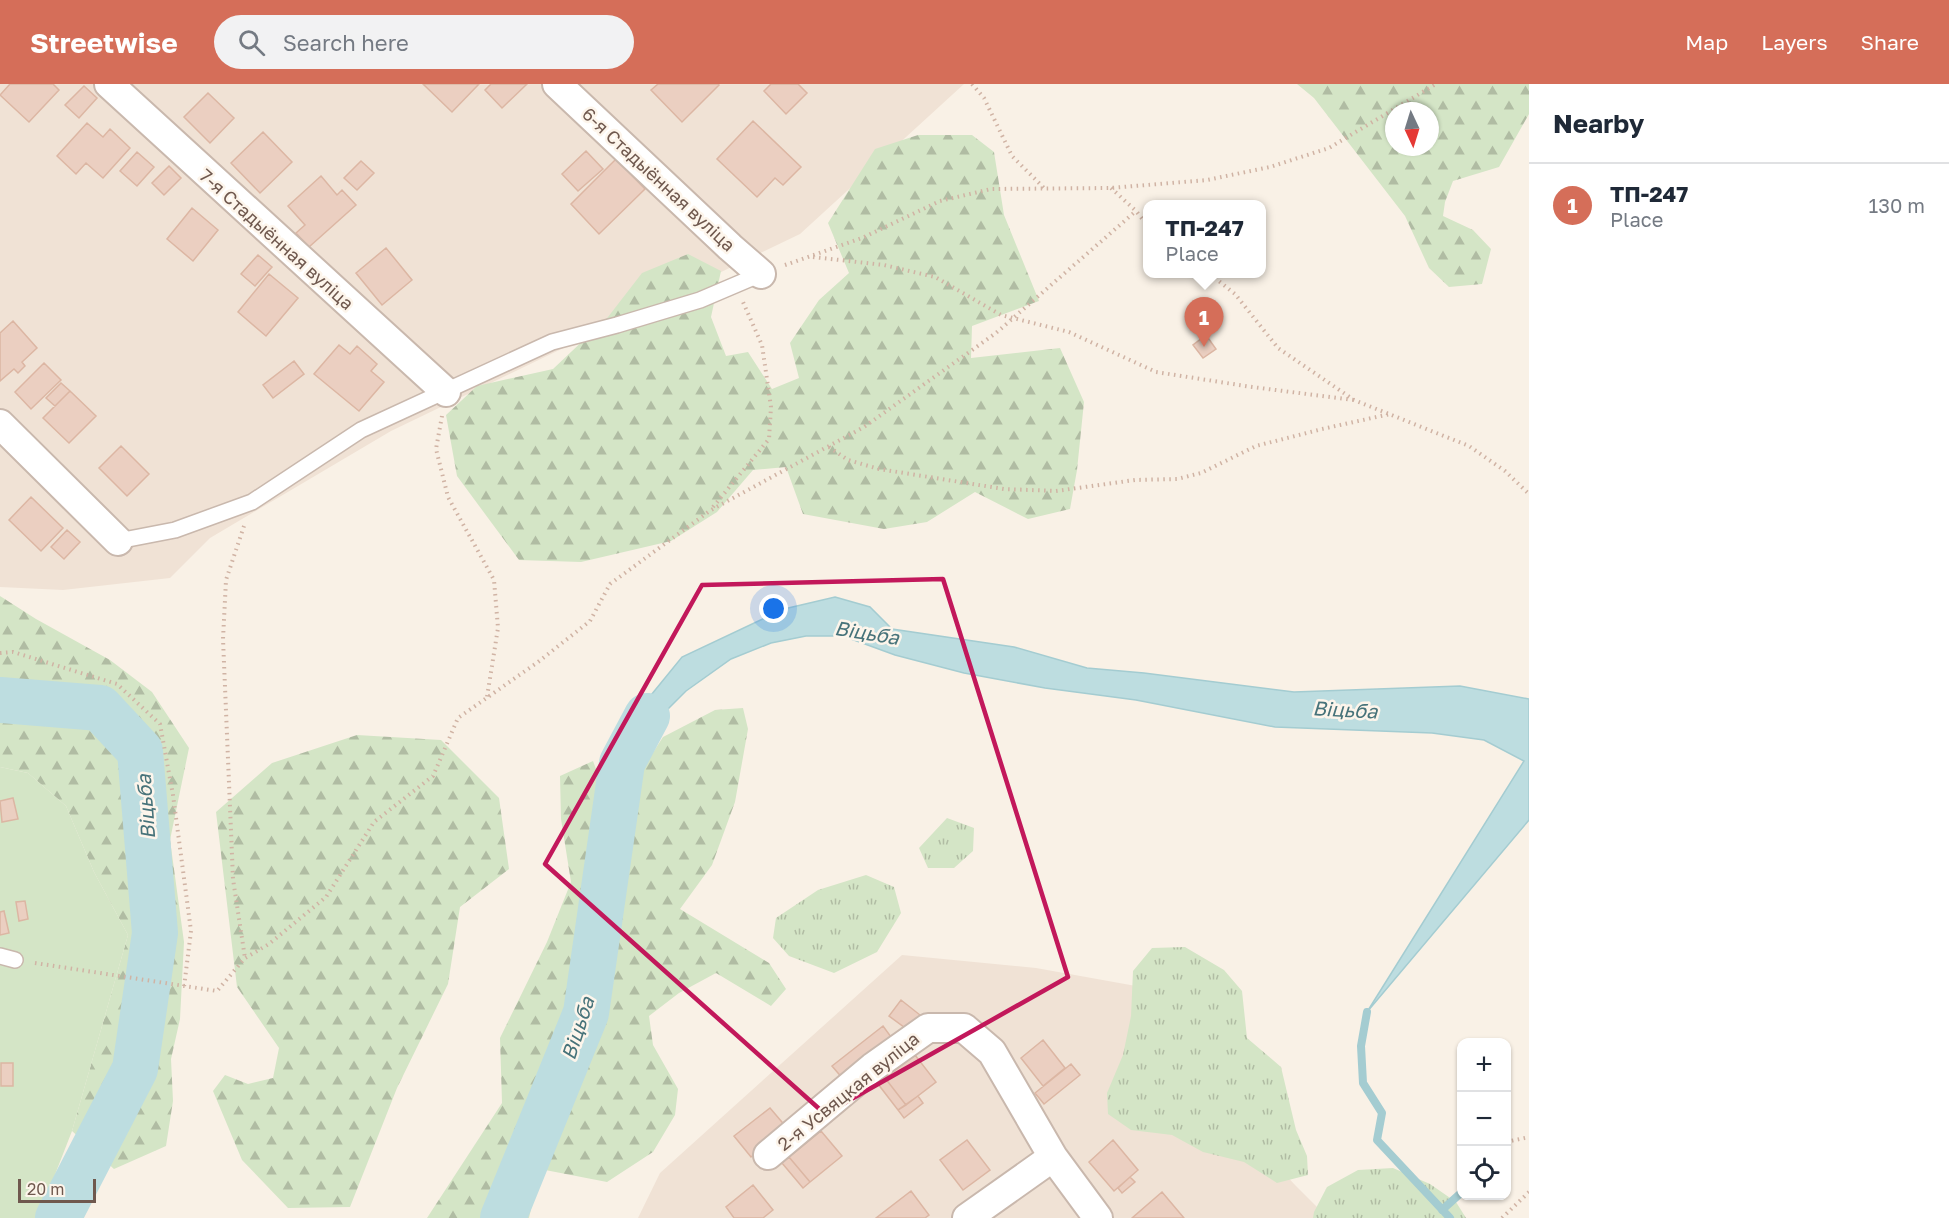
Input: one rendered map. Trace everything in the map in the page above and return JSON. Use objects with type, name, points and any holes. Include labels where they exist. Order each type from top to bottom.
[{"type":"street","name":"7-я Стадыённая вуліца","points":[[109,84],[446,392]]},
{"type":"street","name":"6-я Стадыённая вуліца","points":[[557,84],[761,274]]},
{"type":"street","points":[[0,424],[118,541]]},
{"type":"street","name":"2-я Усвяцкая вуліца","points":[[768,1155],[873,1066],[928,1028],[964,1028],[992,1052],[1053,1157]]},
{"type":"street","points":[[967,1218],[1053,1157],[1098,1218]]},
{"type":"lane","points":[[118,541],[175,530],[252,502],[361,430],[552,342],[700,300],[761,274]]},
{"type":"path","points":[[972,84],[984,98],[1012,156],[1044,188]]},
{"type":"path","points":[[761,274],[862,238],[940,201],[991,189],[1112,188],[1207,180],[1270,167],[1329,148],[1436,84]]},
{"type":"path","points":[[1112,188],[1143,220]]},
{"type":"path","points":[[8,958],[217,992],[246,958],[269,945],[326,897],[374,822],[433,776],[458,718],[538,662],[590,621],[610,584],[711,510],[864,427],[996,333],[1136,211]]},
{"type":"path","points":[[811,256],[884,266],[935,277],[1001,315],[1069,332],[1156,372],[1354,400]]},
{"type":"path","points":[[1216,278],[1235,294],[1278,348],[1354,400],[1469,446],[1505,471],[1529,494]]},
{"type":"path","points":[[711,510],[769,439],[771,407],[762,345],[735,285]]},
{"type":"path","points":[[446,392],[436,449],[448,497],[494,580],[498,628],[487,698]]},
{"type":"path","points":[[829,447],[848,460],[889,471],[1004,489],[1056,490],[1135,480],[1177,479],[1201,473],[1256,446],[1390,414]]},
{"type":"path","points":[[246,958],[232,879],[223,639],[226,580],[252,502]]},
{"type":"path","points":[[0,653],[13,652],[117,684],[160,724],[173,795],[191,931],[184,987]]},
{"type":"path","points":[[1511,1141],[1529,1137]]},
{"type":"path","points":[[1502,1218],[1529,1192]]},
{"type":"highlighted area","points":[[943,579],[1068,977],[825,1114],[545,864],[702,585]]},
{"type":"shaded area","points":[[0,84],[964,84],[800,234],[391,431],[210,538],[170,578],[63,590],[0,587]]},
{"type":"shaded area","points":[[902,955],[1036,968],[1147,988],[1188,1071],[1328,1218],[638,1218],[660,1173]]},
{"type":"green space","points":[[1297,84],[1529,84],[1529,114],[1499,167],[1453,181],[1445,202],[1443,216],[1473,230],[1491,249],[1482,284],[1449,287],[1429,268],[1405,216],[1314,98]]},
{"type":"green space","points":[[918,135],[972,135],[994,152],[1004,215],[1039,301],[972,326],[971,358],[1060,348],[1084,402],[1077,470],[1070,509],[1028,519],[975,492],[927,522],[884,529],[803,514],[786,467],[753,470],[717,512],[671,541],[581,562],[519,560],[457,476],[446,415],[477,386],[553,369],[608,317],[642,273],[688,254],[721,271],[711,317],[726,356],[748,352],[772,389],[799,378],[790,343],[819,300],[849,273],[828,223],[875,149]]},
{"type":"green space","points":[[0,596],[110,660],[152,692],[189,748],[170,840],[184,942],[180,1019],[171,1059],[173,1101],[166,1146],[114,1169],[72,1131],[128,935],[94,872],[66,806],[28,773],[0,767]]},
{"type":"green space","points":[[743,708],[748,729],[735,802],[712,865],[680,909],[769,963],[786,989],[771,1006],[716,973],[679,993],[649,1016],[653,1045],[678,1089],[675,1115],[653,1152],[607,1182],[540,1169],[529,1218],[427,1218],[502,1103],[500,1038],[547,942],[571,882],[561,819],[560,776],[593,761],[599,777],[611,787],[636,779],[663,737],[715,710]]},
{"type":"green space","points":[[357,735],[441,740],[499,798],[509,869],[460,907],[448,984],[397,1088],[350,1207],[288,1208],[242,1160],[213,1091],[225,1075],[248,1084],[273,1078],[279,1048],[237,987],[216,812],[272,763]]},
{"type":"green space","points":[[0,767],[28,773],[66,806],[94,872],[128,935],[72,1131],[38,1218],[0,1218]]},
{"type":"green space","points":[[947,818],[974,828],[973,851],[954,868],[928,868],[919,848]]},
{"type":"green space","points":[[866,875],[894,887],[901,913],[877,952],[834,973],[789,956],[773,938],[776,918],[818,890]]},
{"type":"green space","points":[[1185,947],[1224,970],[1242,991],[1247,1038],[1281,1067],[1296,1130],[1307,1156],[1308,1175],[1277,1183],[1244,1162],[1203,1152],[1172,1135],[1131,1130],[1108,1114],[1107,1093],[1123,1055],[1131,1016],[1133,971],[1152,948]]},
{"type":"green space","points":[[1393,1168],[1430,1184],[1456,1202],[1466,1218],[1313,1218],[1327,1187],[1358,1170]]},
{"type":"water","points":[[835,597],[870,607],[892,629],[1014,647],[1087,668],[1294,692],[1460,686],[1529,699],[1529,820],[1367,1012],[1524,761],[1484,740],[1432,733],[1275,727],[1136,700],[1045,688],[964,673],[895,655],[843,636],[806,636],[771,643],[731,659],[686,691],[658,719],[646,748],[627,772],[607,772],[634,716],[682,657],[784,609]]},
{"type":"building","points":[[10,84],[53,84],[59,90],[29,122],[0,95]]},
{"type":"building","points":[[423,84],[479,84],[452,112]]},
{"type":"building","points":[[491,84],[527,84],[502,108],[485,90]]},
{"type":"building","points":[[658,84],[719,85],[682,122],[651,90]]},
{"type":"building","points":[[771,84],[798,84],[807,93],[786,114],[764,91]]},
{"type":"building","points":[[84,86],[97,98],[79,118],[65,105]]},
{"type":"building","points":[[208,93],[234,118],[210,143],[184,117]]},
{"type":"building","points":[[753,121],[801,167],[783,185],[775,178],[757,197],[717,159]]},
{"type":"building","points":[[87,123],[103,137],[110,129],[130,148],[103,178],[86,163],[76,174],[57,156]]},
{"type":"building","points":[[263,132],[292,162],[260,193],[231,163]]},
{"type":"building","points":[[586,151],[603,169],[578,191],[562,174]]},
{"type":"building","points":[[137,152],[154,167],[137,186],[120,171]]},
{"type":"building","points":[[616,159],[645,189],[599,234],[571,204]]},
{"type":"building","points":[[361,161],[374,173],[357,190],[344,178]]},
{"type":"building","points":[[169,166],[181,178],[164,195],[152,183]]},
{"type":"building","points":[[321,176],[337,195],[342,190],[356,205],[309,247],[296,233],[305,225],[288,206]]},
{"type":"building","points":[[192,208],[218,230],[193,261],[167,239]]},
{"type":"building","points":[[386,248],[412,280],[382,305],[356,273]]},
{"type":"building","points":[[258,255],[272,267],[255,286],[241,274]]},
{"type":"building","points":[[269,274],[298,298],[266,336],[238,312]]},
{"type":"building","points":[[13,321],[37,348],[22,362],[25,366],[18,373],[14,369],[0,381],[0,333]]},
{"type":"building","points":[[1206,335],[1216,349],[1203,358],[1193,345]]},
{"type":"building","points":[[339,345],[350,354],[357,346],[377,364],[371,371],[384,382],[359,411],[314,374]]},
{"type":"building","points":[[294,361],[304,374],[273,398],[263,385]]},
{"type":"building","points":[[44,363],[61,380],[31,409],[15,392]]},
{"type":"building","points":[[61,383],[70,391],[55,406],[46,398]]},
{"type":"building","points":[[70,391],[96,416],[69,443],[43,418]]},
{"type":"building","points":[[121,446],[149,474],[127,496],[99,468]]},
{"type":"building","points":[[31,497],[63,528],[41,551],[9,520]]},
{"type":"building","points":[[67,530],[80,542],[64,559],[51,547]]},
{"type":"building","points":[[13,798],[18,819],[2,822],[0,801]]},
{"type":"building","points":[[25,901],[28,919],[19,921],[16,902]]},
{"type":"building","points":[[4,911],[9,933],[0,935],[0,912]]},
{"type":"building","points":[[901,1000],[920,1015],[908,1030],[889,1016]]},
{"type":"building","points":[[883,1026],[894,1041],[844,1080],[832,1066]]},
{"type":"building","points":[[1043,1040],[1065,1068],[1043,1086],[1021,1058]]},
{"type":"building","points":[[915,1055],[936,1082],[906,1105],[885,1078]]},
{"type":"building","points":[[1,1063],[13,1063],[13,1086],[1,1086]]},
{"type":"building","points":[[1071,1064],[1080,1075],[1044,1104],[1035,1093]]},
{"type":"building","points":[[885,1078],[906,1105],[898,1110],[878,1084]]},
{"type":"building","points":[[918,1096],[923,1103],[904,1118],[898,1110]]},
{"type":"building","points":[[770,1108],[787,1128],[751,1157],[734,1136]]},
{"type":"building","points":[[821,1131],[842,1156],[810,1182],[789,1157]]},
{"type":"building","points":[[967,1140],[990,1170],[963,1190],[940,1160]]},
{"type":"building","points":[[1113,1140],[1138,1170],[1114,1191],[1089,1162]]},
{"type":"building","points":[[789,1157],[810,1182],[803,1188],[782,1163]]},
{"type":"building","points":[[1130,1177],[1135,1182],[1122,1193],[1118,1188]]},
{"type":"building","points":[[753,1185],[773,1210],[763,1218],[734,1218],[726,1207]]},
{"type":"building","points":[[911,1191],[929,1215],[925,1218],[876,1218]]},
{"type":"building","points":[[1162,1192],[1184,1218],[1132,1218]]},
{"type":"waterway","name":"Віцьба","points":[[0,700],[100,708],[140,751],[155,933],[135,1069],[58,1218]]},
{"type":"waterway","name":"Віцьба","points":[[503,1218],[586,1013],[622,763],[647,716]]},
{"type":"waterway","points":[[1367,1012],[1361,1046],[1363,1083],[1382,1113],[1377,1140],[1450,1218]]},
{"type":"waterway","points":[[1442,1210],[1457,1196]]},
{"type":"place","name":"ТП-247","points":[[1204,347]]}]
